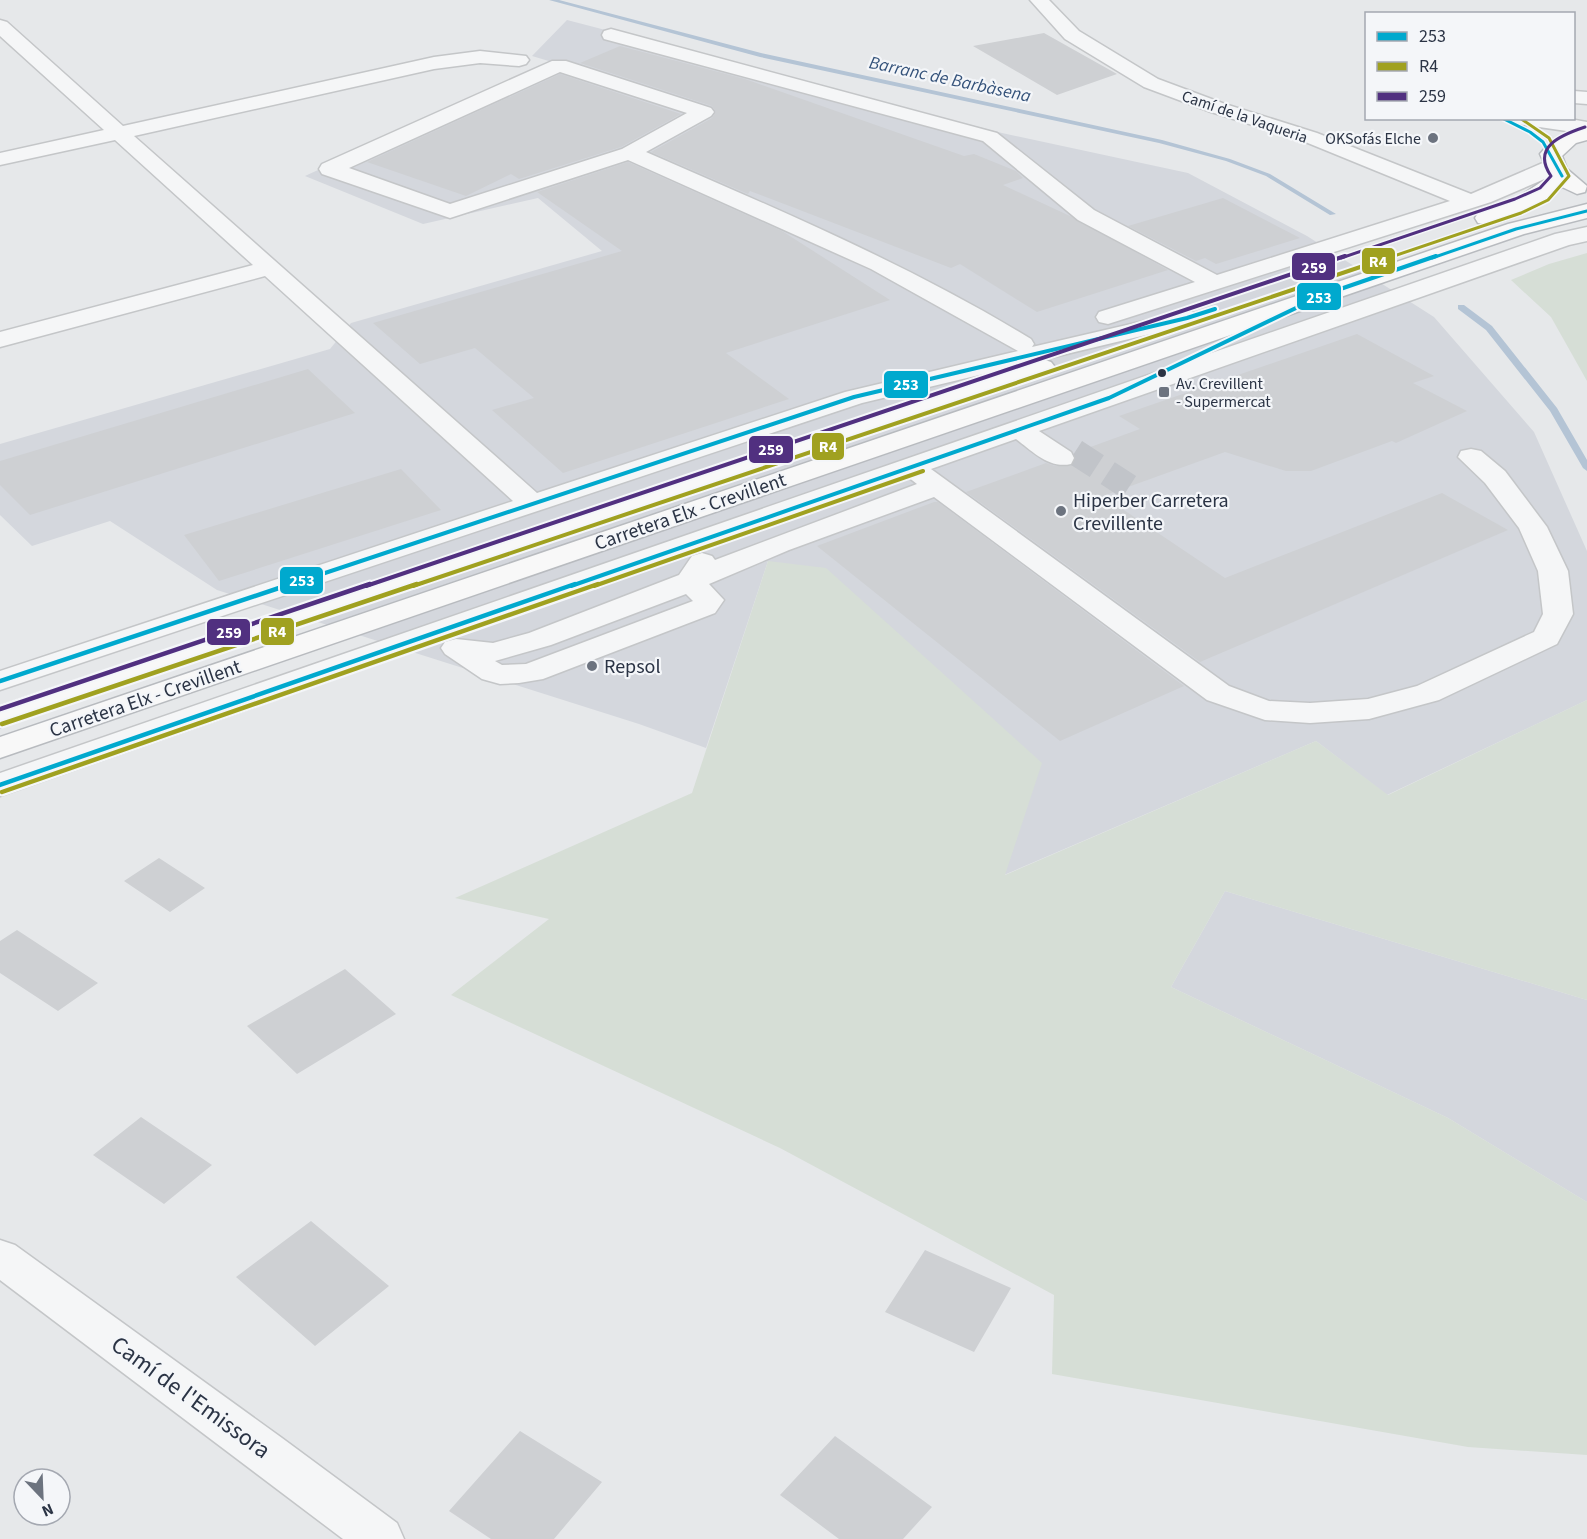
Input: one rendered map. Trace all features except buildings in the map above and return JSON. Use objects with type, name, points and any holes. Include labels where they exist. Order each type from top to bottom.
[{"type":"highway","name":"Carretera Elx - Crevillent","points":[[0,717],[1518,206],[1544,194],[1569,138],[1587,134]]},
{"type":"highway","points":[[1555,166],[1569,183],[1587,192]]},
{"type":"highway","name":"Carretera Elx - Crevillent","points":[[0,748],[1323,295],[1516,230],[1587,211]]},
{"type":"street","name":"Camí de la Vaqueria","points":[[1039,0],[1072,35],[1150,82],[1218,108],[1310,137],[1470,201]]},
{"type":"street","points":[[0,26],[532,504]]},
{"type":"street","points":[[611,35],[990,137],[1086,215],[1215,283]]},
{"type":"street","points":[[0,159],[434,63],[480,57],[519,60]]},
{"type":"street","points":[[629,153],[704,112],[560,65],[330,168],[450,211],[629,153],[855,253],[992,324],[1022,344]]},
{"type":"street","points":[[0,681],[854,397],[1470,201],[1555,166],[1540,139],[1505,120]]},
{"type":"street","points":[[1532,120],[1587,128]]},
{"type":"street","points":[[0,785],[1563,239],[1587,234]]},
{"type":"street","points":[[0,340],[270,268]]},
{"type":"street","points":[[1109,398],[1323,295]]},
{"type":"street","points":[[854,397],[1187,318]]},
{"type":"street","points":[[1025,427],[1068,455]]},
{"type":"street","points":[[910,467],[1218,693],[1264,711],[1310,713],[1369,709],[1428,693],[1546,638],[1558,614],[1553,572],[1533,527],[1495,477],[1471,457]]},
{"type":"street","points":[[690,581],[779,544],[937,486]]},
{"type":"street","points":[[690,581],[718,534]]},
{"type":"street","points":[[419,639],[460,649],[483,668],[504,677],[532,672],[704,608],[709,600],[690,581]]},
{"type":"street","name":"Camí de l'Emissora","points":[[0,1257],[266,1452],[380,1539]]},
{"type":"shaded area","points":[[567,20],[1002,133],[1188,173],[1307,236],[1434,317],[1534,432],[1587,551],[1587,700],[1387,795],[1316,741],[1004,875],[768,561],[706,748],[639,724],[217,590],[110,521],[32,546],[0,515],[0,444],[330,349],[351,323],[602,251],[538,198],[423,224],[305,176],[552,62],[532,56]]},
{"type":"shaded area","points":[[1587,253],[1587,381],[1551,317],[1511,280],[1549,264]]},
{"type":"shaded area","points":[[768,561],[826,568],[1042,763],[1005,875],[1316,741],[1388,795],[1587,700],[1587,1000],[1225,891],[1171,987],[1448,1118],[1587,1202],[1587,1455],[1468,1447],[1052,1374],[1054,1295],[780,1148],[451,995],[549,919],[455,898],[692,793]]},
{"type":"shaded area","points":[[1225,891],[1587,1000],[1587,1202],[1448,1118],[1171,987]]},
{"type":"waterway","name":"Barranc de Barbàsena","points":[[552,0],[760,55],[1160,141],[1228,160],[1268,175],[1332,214]]},
{"type":"waterway","name":"Barranc de Barbàsena","points":[[1461,307],[1489,328],[1554,410],[1587,468]]},
{"type":"tunnel","points":[[1075,452],[1129,487]]},
{"type":"transit line","name":"253","points":[[1506,120],[1530,132],[1543,142],[1562,176]]},
{"type":"transit line","name":"R4","points":[[2,724],[1521,213],[1548,200],[1569,176],[1549,138],[1523,120]]},
{"type":"transit line","name":"259","points":[[0,709],[1515,199],[1540,188],[1551,176],[1544,167],[1543,158],[1551,144],[1558,138],[1585,127]]},
{"type":"transit line","name":"253","points":[[0,785],[1109,398],[1323,295],[1516,229],[1587,211]]},
{"type":"transit line","name":"253","points":[[0,681],[854,397],[1187,318],[1215,309]]},
{"type":"transit line","name":"R4","points":[[2,792],[923,471]]},
{"type":"place","name":"OKSofás Elche","points":[[1433,138]]},
{"type":"place","name":"Av. Crevillent - Supermercat","points":[[1164,392]]},
{"type":"place","name":"Hiperber Carretera Crevillente","points":[[1061,511]]},
{"type":"place","name":"Repsol","points":[[592,666]]}]
